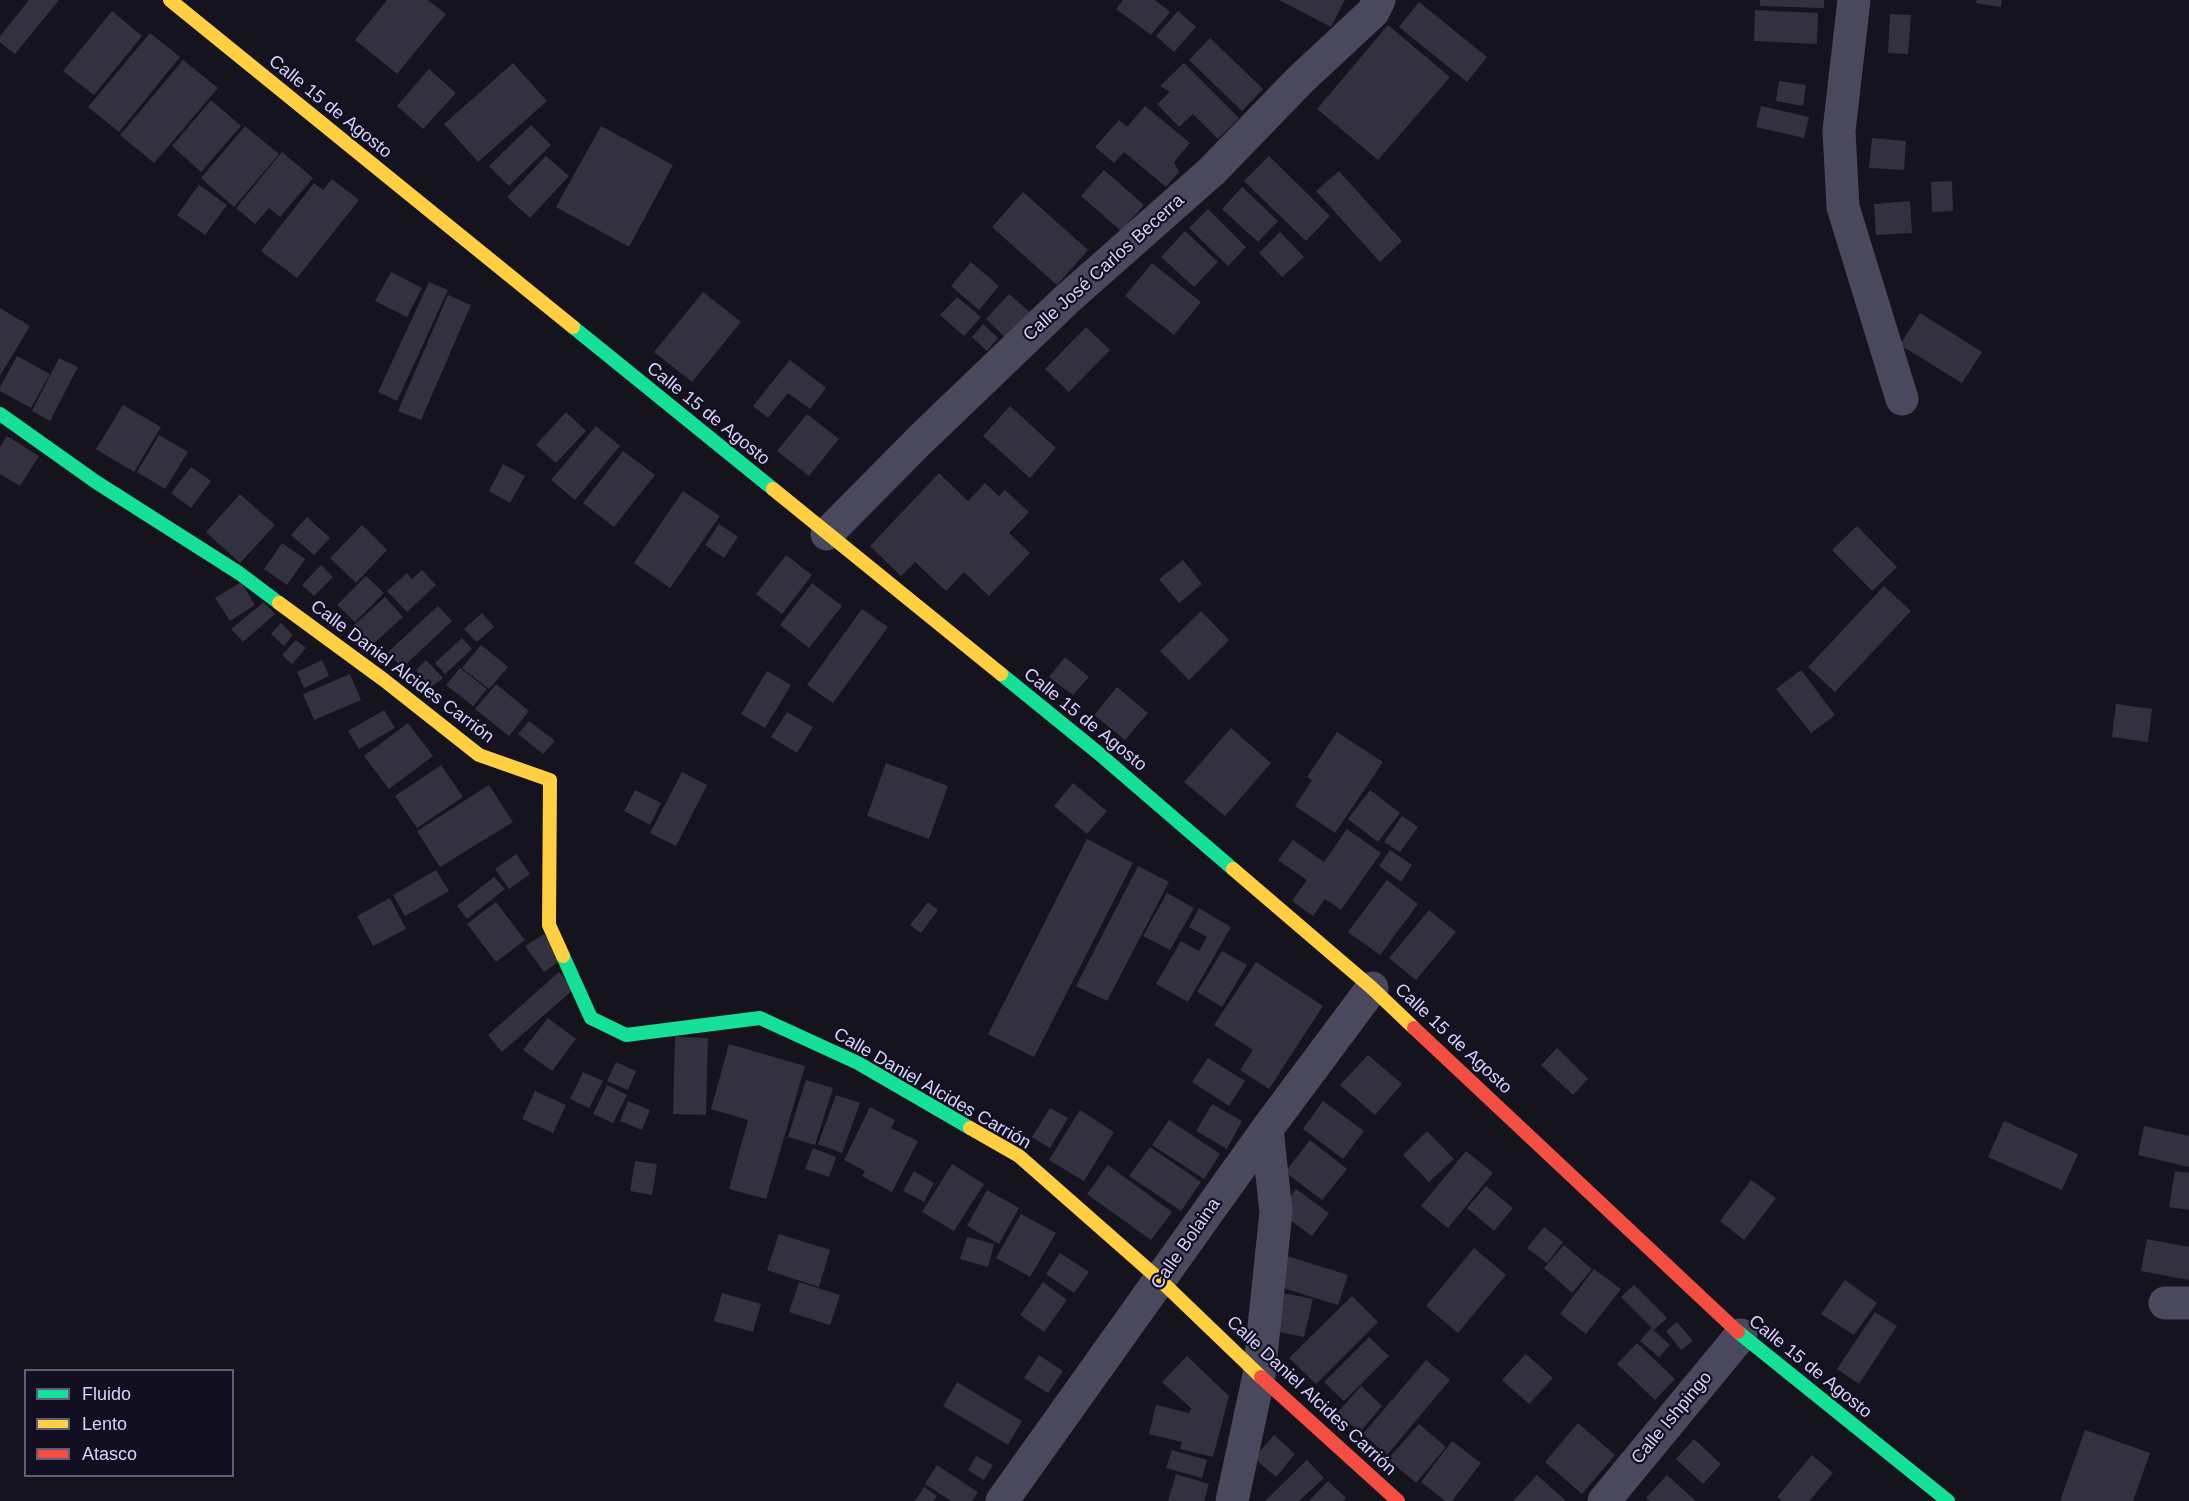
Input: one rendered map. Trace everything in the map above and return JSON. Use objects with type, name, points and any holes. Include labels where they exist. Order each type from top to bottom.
[{"type":"street","name":"Calle 15 de Agosto","points":[[170,0],[1097,752],[1372,988],[1741,1335],[1948,1501]]},
{"type":"street","name":"Calle José Carlos Becerra","points":[[827,534],[920,440],[1066,300],[1212,171],[1300,80],[1373,12],[1378,0]]},
{"type":"street","points":[[1854,0],[1839,131],[1844,207],[1902,399]]},
{"type":"street","name":"Calle Daniel Alcides Carrión","points":[[0,414],[96,482],[239,573],[384,680],[479,755],[550,780],[549,925],[591,1018],[626,1035],[760,1018],[858,1063],[1019,1156],[1160,1280],[1259,1375],[1398,1501]]},
{"type":"street","name":"Calle Bolaina","points":[[1002,1501],[1267,1129],[1372,988]]},
{"type":"street","points":[[1232,1501],[1259,1375],[1276,1212],[1267,1129]]},
{"type":"street","name":"Calle Ishpingo","points":[[1604,1501],[1741,1335]]},
{"type":"building","points":[[29,0],[59,0],[15,54],[0,42],[0,36]]},
{"type":"building","points":[[387,0],[428,0],[446,14],[397,74],[355,40]]},
{"type":"building","points":[[1123,0],[1155,0],[1170,12],[1151,35],[1116,9]]},
{"type":"building","points":[[1279,0],[1345,0],[1331,27]]},
{"type":"building","points":[[1760,0],[1824,0],[1824,8],[1760,6]]},
{"type":"building","points":[[1977,0],[2002,0],[2001,7],[1976,3]]},
{"type":"building","points":[[1419,2],[1487,57],[1467,82],[1399,27]]},
{"type":"building","points":[[1755,10],[1818,13],[1817,44],[1754,41]]},
{"type":"building","points":[[112,11],[142,36],[94,95],[63,71]]},
{"type":"building","points":[[1178,11],[1196,27],[1174,52],[1156,36]]},
{"type":"building","points":[[1890,14],[1911,15],[1908,54],[1888,53]]},
{"type":"building","points":[[1388,25],[1450,77],[1378,160],[1317,109]]},
{"type":"building","points":[[150,33],[180,57],[119,132],[88,107]]},
{"type":"building","points":[[1210,38],[1263,89],[1242,111],[1189,60]]},
{"type":"building","points":[[183,60],[218,88],[154,163],[120,135]]},
{"type":"building","points":[[513,63],[547,101],[478,162],[444,124]]},
{"type":"building","points":[[1184,63],[1239,118],[1218,139],[1193,114],[1179,127],[1157,104],[1170,92],[1160,86]]},
{"type":"building","points":[[429,69],[456,93],[423,129],[397,106]]},
{"type":"building","points":[[1779,81],[1806,85],[1803,106],[1776,101]]},
{"type":"building","points":[[211,100],[241,126],[201,172],[172,146]]},
{"type":"building","points":[[1145,106],[1190,143],[1174,162],[1179,172],[1166,187],[1124,152],[1114,163],[1095,147],[1119,120],[1127,127]]},
{"type":"building","points":[[1761,106],[1809,117],[1804,138],[1756,127]]},
{"type":"building","points":[[531,125],[551,145],[509,186],[489,166]]},
{"type":"building","points":[[245,126],[279,154],[234,207],[201,178]]},
{"type":"building","points":[[601,126],[673,165],[629,247],[556,207]]},
{"type":"building","points":[[1872,138],[1906,141],[1904,170],[1869,168]]},
{"type":"building","points":[[282,152],[313,178],[280,217],[269,208],[255,224],[236,208]]},
{"type":"building","points":[[546,156],[569,176],[530,218],[507,197]]},
{"type":"building","points":[[1269,156],[1330,216],[1306,241],[1244,181]]},
{"type":"building","points":[[1104,170],[1144,205],[1121,231],[1081,196]]},
{"type":"building","points":[[1339,171],[1402,241],[1380,262],[1316,191]]},
{"type":"building","points":[[332,179],[359,200],[297,278],[261,251],[314,183],[323,190]]},
{"type":"building","points":[[1952,181],[1953,211],[1932,212],[1931,182]]},
{"type":"building","points":[[199,185],[227,205],[205,235],[177,215]]},
{"type":"building","points":[[1242,187],[1278,221],[1258,242],[1222,209]]},
{"type":"building","points":[[1023,192],[1088,250],[1057,285],[992,227]]},
{"type":"building","points":[[1910,201],[1912,233],[1876,235],[1874,204]]},
{"type":"building","points":[[1208,209],[1246,247],[1228,266],[1189,228]]},
{"type":"building","points":[[1185,231],[1218,262],[1194,287],[1161,257]]},
{"type":"building","points":[[1280,232],[1304,257],[1282,277],[1259,253]]},
{"type":"building","points":[[971,262],[999,286],[979,310],[951,286]]},
{"type":"building","points":[[1152,263],[1201,302],[1174,335],[1125,296]]},
{"type":"building","points":[[391,272],[422,288],[407,317],[375,301]]},
{"type":"building","points":[[429,282],[448,290],[397,401],[378,392]]},
{"type":"building","points":[[703,292],[741,322],[692,382],[654,352]]},
{"type":"building","points":[[1009,294],[1031,313],[1007,339],[986,319]]},
{"type":"building","points":[[448,295],[471,305],[421,420],[398,411]]},
{"type":"building","points":[[957,297],[981,317],[964,336],[940,315]]},
{"type":"building","points":[[0,308],[30,326],[0,376]]},
{"type":"building","points":[[1920,313],[1982,352],[1962,383],[1900,345]]},
{"type":"building","points":[[983,324],[998,338],[987,351],[972,337]]},
{"type":"building","points":[[1086,327],[1110,350],[1069,392],[1045,369]]},
{"type":"building","points":[[17,356],[50,374],[31,408],[0,391]]},
{"type":"building","points":[[59,358],[78,367],[50,421],[32,411]]},
{"type":"building","points":[[790,360],[826,388],[810,409],[788,393],[768,418],[753,406]]},
{"type":"building","points":[[123,405],[161,427],[134,472],[96,449]]},
{"type":"building","points":[[1010,406],[1056,448],[1030,478],[983,436]]},
{"type":"building","points":[[566,412],[586,431],[556,463],[536,445]]},
{"type":"building","points":[[807,414],[839,439],[809,476],[777,451]]},
{"type":"building","points":[[596,426],[620,446],[575,500],[551,480]]},
{"type":"building","points":[[159,435],[188,452],[165,489],[137,472]]},
{"type":"building","points":[[7,436],[39,456],[20,486],[0,474],[0,447]]},
{"type":"building","points":[[623,451],[655,475],[614,527],[583,503]]},
{"type":"building","points":[[503,464],[525,476],[510,503],[489,491]]},
{"type":"building","points":[[191,467],[211,481],[191,508],[171,493]]},
{"type":"building","points":[[939,473],[968,501],[985,483],[999,496],[1005,490],[1029,512],[1009,533],[1030,553],[989,596],[964,572],[946,591],[915,562],[901,576],[870,546]]},
{"type":"building","points":[[683,491],[720,516],[670,588],[634,563]]},
{"type":"building","points":[[240,494],[275,525],[240,563],[206,532]]},
{"type":"building","points":[[307,517],[330,538],[314,555],[291,535]]},
{"type":"building","points":[[719,524],[738,537],[724,558],[705,545]]},
{"type":"building","points":[[362,525],[387,550],[356,583],[330,558]]},
{"type":"building","points":[[1857,526],[1897,567],[1872,591],[1832,550]]},
{"type":"building","points":[[282,543],[305,559],[287,585],[264,569]]},
{"type":"building","points":[[786,555],[812,575],[782,614],[756,594]]},
{"type":"building","points":[[1183,560],[1202,584],[1179,603],[1159,579]]},
{"type":"building","points":[[321,565],[333,577],[314,596],[302,585]]},
{"type":"building","points":[[422,570],[436,585],[407,612],[387,591],[407,573],[412,579]]},
{"type":"building","points":[[366,576],[384,593],[355,622],[337,605]]},
{"type":"building","points":[[241,582],[255,605],[230,621],[215,598]]},
{"type":"building","points":[[812,583],[842,606],[809,648],[780,625]]},
{"type":"building","points":[[1884,586],[1911,611],[1835,692],[1808,667]]},
{"type":"building","points":[[385,597],[403,617],[371,646],[353,626]]},
{"type":"building","points":[[264,602],[275,614],[243,642],[231,629]]},
{"type":"building","points":[[438,606],[452,621],[402,668],[388,652]]},
{"type":"building","points":[[862,609],[888,627],[833,703],[807,685]]},
{"type":"building","points":[[1201,611],[1229,640],[1189,680],[1160,651]]},
{"type":"building","points":[[482,613],[494,627],[477,642],[464,629]]},
{"type":"building","points":[[281,623],[293,635],[284,646],[271,634]]},
{"type":"building","points":[[462,638],[472,649],[445,674],[435,663]]},
{"type":"building","points":[[296,640],[306,648],[292,664],[282,655]]},
{"type":"building","points":[[481,645],[508,667],[489,689],[462,668]]},
{"type":"building","points":[[1065,657],[1089,677],[1073,695],[1049,677]]},
{"type":"building","points":[[322,660],[329,676],[304,688],[297,672]]},
{"type":"building","points":[[426,660],[443,678],[431,687],[416,670]]},
{"type":"building","points":[[460,668],[487,689],[473,706],[446,685]]},
{"type":"building","points":[[1801,670],[1835,715],[1811,733],[1776,689]]},
{"type":"building","points":[[767,671],[791,685],[765,728],[741,714]]},
{"type":"building","points":[[350,674],[361,700],[314,720],[303,694]]},
{"type":"building","points":[[496,684],[529,711],[509,736],[475,709]]},
{"type":"building","points":[[1117,687],[1148,713],[1125,740],[1094,715]]},
{"type":"building","points":[[2116,704],[2152,709],[2148,742],[2112,737]]},
{"type":"building","points":[[384,710],[395,728],[359,749],[348,731]]},
{"type":"building","points":[[787,712],[813,727],[797,753],[771,737]]},
{"type":"building","points":[[529,721],[555,741],[543,754],[518,734]]},
{"type":"building","points":[[408,723],[433,756],[389,789],[364,756]]},
{"type":"building","points":[[1231,728],[1271,763],[1225,816],[1184,782]]},
{"type":"building","points":[[1337,732],[1383,762],[1335,833],[1295,806],[1312,780],[1307,777]]},
{"type":"building","points":[[886,763],[948,786],[929,839],[867,816]]},
{"type":"building","points":[[441,765],[463,797],[417,828],[395,796]]},
{"type":"building","points":[[682,772],[707,785],[676,846],[650,833]]},
{"type":"building","points":[[1073,783],[1107,811],[1087,834],[1054,806]]},
{"type":"building","points":[[489,785],[513,822],[440,867],[417,831]]},
{"type":"building","points":[[635,790],[661,803],[650,825],[624,811]]},
{"type":"building","points":[[1370,790],[1400,813],[1378,842],[1348,819]]},
{"type":"building","points":[[1402,816],[1418,827],[1400,852],[1384,842]]},
{"type":"building","points":[[1347,829],[1381,853],[1341,910],[1325,899],[1313,916],[1292,901],[1307,880],[1278,860],[1293,840],[1324,862]]},
{"type":"building","points":[[1087,839],[1133,863],[1034,1057],[988,1034]]},
{"type":"building","points":[[1390,850],[1412,865],[1401,882],[1379,866]]},
{"type":"building","points":[[516,854],[530,874],[509,889],[495,869]]},
{"type":"building","points":[[1138,866],[1169,882],[1107,1001],[1076,986]]},
{"type":"building","points":[[436,870],[449,891],[405,916],[393,895]]},
{"type":"building","points":[[494,877],[505,889],[467,919],[457,906]]},
{"type":"building","points":[[1387,880],[1418,904],[1380,955],[1348,932]]},
{"type":"building","points":[[1167,893],[1194,908],[1170,950],[1143,936]]},
{"type":"building","points":[[390,898],[406,929],[373,946],[357,916]]},
{"type":"building","points":[[496,902],[525,940],[496,962],[467,924]]},
{"type":"building","points":[[928,902],[938,910],[921,933],[910,925]]},
{"type":"building","points":[[1199,908],[1231,927],[1188,1002],[1156,984],[1181,941],[1199,951],[1207,937],[1189,927]]},
{"type":"building","points":[[1429,910],[1456,932],[1416,980],[1389,958]]},
{"type":"building","points":[[544,934],[561,960],[544,972],[525,946]]},
{"type":"building","points":[[1222,951],[1247,965],[1222,1007],[1197,992]]},
{"type":"building","points":[[1256,962],[1323,1006],[1269,1089],[1240,1070],[1253,1050],[1214,1025]]},
{"type":"building","points":[[559,972],[574,989],[502,1052],[488,1035]]},
{"type":"building","points":[[548,1018],[576,1039],[552,1071],[523,1050]]},
{"type":"building","points":[[675,1037],[708,1038],[706,1115],[673,1114]]},
{"type":"building","points":[[729,1044],[805,1066],[766,1199],[729,1189],[748,1120],[711,1109]]},
{"type":"building","points":[[1557,1048],[1588,1079],[1573,1095],[1541,1065]]},
{"type":"building","points":[[1368,1055],[1402,1084],[1375,1115],[1340,1085]]},
{"type":"building","points":[[1208,1058],[1245,1081],[1229,1106],[1192,1082]]},
{"type":"building","points":[[616,1062],[636,1071],[628,1090],[607,1081]]},
{"type":"building","points":[[583,1072],[603,1081],[589,1108],[570,1099]]},
{"type":"building","points":[[806,1080],[833,1088],[815,1145],[788,1137]]},
{"type":"building","points":[[607,1085],[627,1095],[613,1123],[593,1114]]},
{"type":"building","points":[[535,1091],[566,1105],[553,1133],[522,1119]]},
{"type":"building","points":[[836,1095],[860,1103],[842,1153],[818,1144]]},
{"type":"building","points":[[628,1101],[650,1110],[642,1130],[620,1121]]},
{"type":"building","points":[[1323,1101],[1364,1131],[1343,1159],[1303,1129]]},
{"type":"building","points":[[1212,1104],[1242,1121],[1227,1149],[1196,1131]]},
{"type":"building","points":[[870,1107],[895,1120],[891,1128],[918,1141],[892,1192],[862,1176],[865,1171],[844,1160]]},
{"type":"building","points":[[1050,1108],[1068,1118],[1050,1148],[1032,1137]]},
{"type":"building","points":[[1080,1110],[1114,1132],[1084,1181],[1049,1160]]},
{"type":"building","points":[[1169,1120],[1220,1154],[1204,1179],[1152,1145]]},
{"type":"building","points":[[2004,1121],[2078,1154],[2062,1190],[1988,1157]]},
{"type":"building","points":[[2144,1126],[2189,1136],[2189,1167],[2138,1155]]},
{"type":"building","points":[[1427,1131],[1454,1159],[1429,1182],[1403,1155]]},
{"type":"building","points":[[1310,1140],[1347,1169],[1322,1200],[1285,1172]]},
{"type":"building","points":[[1150,1147],[1201,1182],[1181,1211],[1129,1176]]},
{"type":"building","points":[[813,1148],[836,1157],[829,1177],[805,1169]]},
{"type":"building","points":[[1466,1151],[1493,1173],[1448,1228],[1421,1206]]},
{"type":"building","points":[[635,1161],[657,1164],[652,1195],[630,1191]]},
{"type":"building","points":[[952,1164],[984,1184],[954,1231],[922,1212]]},
{"type":"building","points":[[1108,1165],[1172,1212],[1151,1240],[1087,1194]]},
{"type":"building","points":[[914,1171],[934,1183],[924,1202],[903,1191]]},
{"type":"building","points":[[2175,1171],[2189,1173],[2189,1210],[2169,1207]]},
{"type":"building","points":[[1751,1180],[1776,1198],[1744,1240],[1720,1221]]},
{"type":"building","points":[[1486,1186],[1513,1208],[1494,1231],[1467,1208]]},
{"type":"building","points":[[1296,1189],[1329,1213],[1312,1236],[1279,1212]]},
{"type":"building","points":[[987,1190],[1019,1208],[999,1244],[967,1226]]},
{"type":"building","points":[[1021,1214],[1056,1233],[1030,1277],[996,1258]]},
{"type":"building","points":[[1544,1227],[1563,1242],[1547,1263],[1527,1248]]},
{"type":"building","points":[[779,1234],[830,1250],[819,1287],[767,1270]]},
{"type":"building","points":[[967,1237],[994,1244],[988,1267],[960,1259]]},
{"type":"building","points":[[2147,1239],[2189,1247],[2189,1280],[2141,1271]]},
{"type":"building","points":[[1564,1245],[1592,1269],[1572,1293],[1544,1268]]},
{"type":"building","points":[[1474,1248],[1506,1275],[1458,1333],[1426,1306]]},
{"type":"building","points":[[1060,1253],[1089,1272],[1074,1293],[1046,1274]]},
{"type":"building","points":[[1287,1256],[1348,1275],[1338,1305],[1277,1286]]},
{"type":"building","points":[[1594,1269],[1621,1289],[1586,1334],[1560,1314]]},
{"type":"building","points":[[1845,1280],[1877,1303],[1854,1335],[1821,1314]]},
{"type":"building","points":[[799,1282],[840,1295],[830,1325],[789,1312]]},
{"type":"building","points":[[1043,1282],[1067,1300],[1044,1332],[1020,1315]]},
{"type":"building","points":[[1634,1285],[1667,1318],[1654,1330],[1621,1297]]},
{"type":"building","points":[[722,1293],[761,1304],[753,1332],[714,1321]]},
{"type":"building","points":[[1283,1293],[1313,1299],[1304,1337],[1275,1331]]},
{"type":"building","points":[[1352,1296],[1378,1322],[1316,1384],[1289,1358]]},
{"type":"building","points":[[1875,1312],[1897,1326],[1859,1384],[1837,1369]]},
{"type":"building","points":[[1677,1322],[1693,1341],[1681,1350],[1666,1331]]},
{"type":"building","points":[[1651,1328],[1670,1345],[1659,1357],[1640,1341]]},
{"type":"building","points":[[1369,1337],[1389,1356],[1344,1401],[1324,1382]]},
{"type":"building","points":[[1637,1343],[1675,1379],[1655,1400],[1617,1364]]},
{"type":"building","points":[[1526,1354],[1553,1378],[1529,1404],[1502,1380]]},
{"type":"building","points":[[1039,1355],[1063,1371],[1048,1393],[1024,1378]]},
{"type":"building","points":[[1187,1356],[1229,1396],[1213,1457],[1180,1449],[1182,1442],[1149,1434],[1156,1405],[1189,1413],[1191,1408],[1162,1382]]},
{"type":"building","points":[[1426,1360],[1450,1380],[1387,1455],[1363,1434]]},
{"type":"building","points":[[957,1382],[1022,1421],[1008,1445],[943,1406]]},
{"type":"building","points":[[1361,1386],[1382,1406],[1360,1432],[1337,1413]]},
{"type":"building","points":[[1578,1423],[1615,1455],[1582,1494],[1545,1462]]},
{"type":"building","points":[[1419,1424],[1446,1447],[1416,1483],[1388,1459]]},
{"type":"building","points":[[2085,1430],[2150,1453],[2133,1501],[2060,1501]]},
{"type":"building","points":[[1274,1435],[1295,1454],[1276,1477],[1254,1458]]},
{"type":"building","points":[[1694,1439],[1721,1464],[1703,1484],[1676,1459]]},
{"type":"building","points":[[1452,1441],[1481,1463],[1452,1501],[1445,1501],[1421,1482]]},
{"type":"building","points":[[1172,1450],[1207,1460],[1202,1478],[1166,1468]]},
{"type":"building","points":[[1812,1455],[1833,1473],[1809,1501],[1782,1501],[1777,1497]]},
{"type":"building","points":[[976,1456],[993,1465],[984,1480],[968,1470]]},
{"type":"building","points":[[1307,1460],[1324,1478],[1299,1501],[1265,1501]]},
{"type":"building","points":[[937,1465],[978,1492],[972,1501],[951,1501],[925,1484]]},
{"type":"building","points":[[1176,1474],[1209,1484],[1204,1501],[1168,1501]]},
{"type":"building","points":[[1537,1475],[1566,1501],[1513,1501]]},
{"type":"building","points":[[1667,1475],[1696,1501],[1650,1501],[1646,1498]]},
{"type":"building","points":[[1328,1481],[1346,1498],[1343,1501],[1309,1501]]},
{"type":"building","points":[[924,1487],[937,1496],[934,1501],[915,1501]]},
{"type":"traffic: fast","points":[[573,327],[773,489]]},
{"type":"traffic: fast","points":[[0,414],[96,482],[239,573],[279,603]]},
{"type":"traffic: fast","points":[[1001,674],[1097,752],[1233,869]]},
{"type":"traffic: fast","points":[[563,956],[591,1018],[626,1035],[760,1018],[858,1063],[970,1128]]},
{"type":"traffic: fast","points":[[1738,1332],[1948,1501]]},
{"type":"traffic: slow","points":[[170,0],[573,327]]},
{"type":"traffic: slow","points":[[773,489],[1001,674]]},
{"type":"traffic: slow","points":[[279,603],[384,680],[479,755],[550,780],[549,925],[563,956]]},
{"type":"traffic: slow","points":[[1233,869],[1372,988],[1414,1028]]},
{"type":"traffic: slow","points":[[970,1128],[1019,1156],[1160,1280],[1261,1377]]},
{"type":"traffic: jam","points":[[1414,1028],[1738,1332]]},
{"type":"traffic: jam","points":[[1261,1377],[1398,1501]]}]
